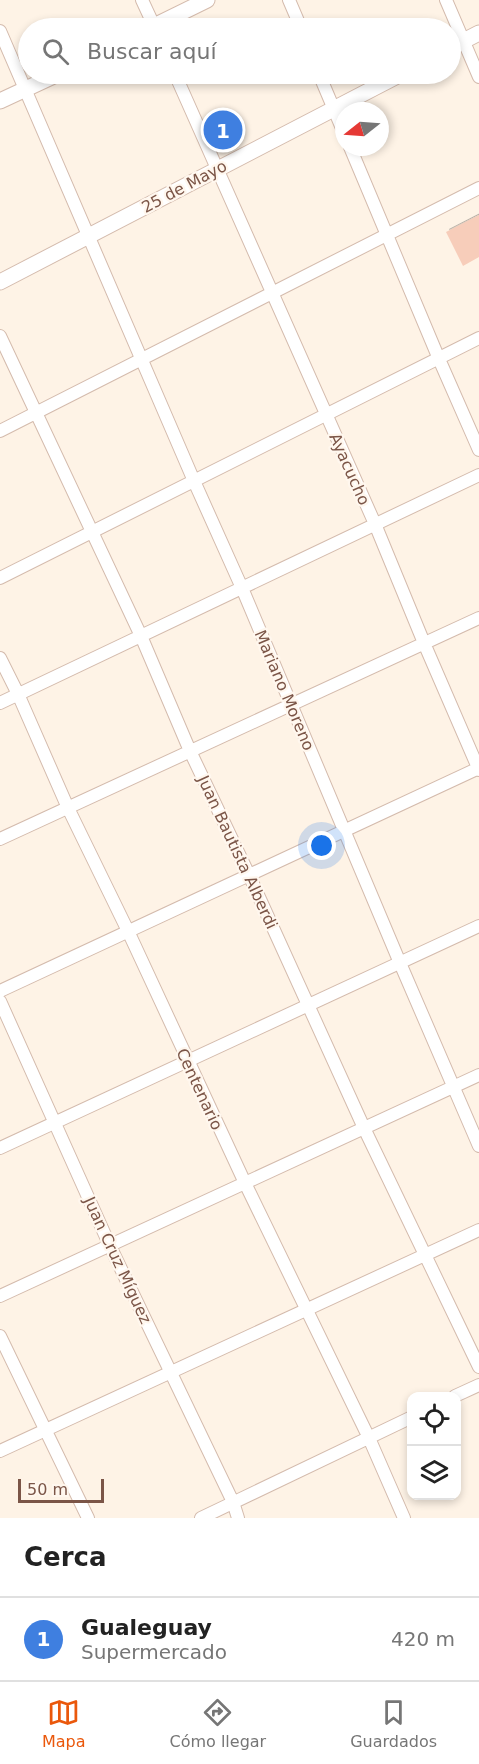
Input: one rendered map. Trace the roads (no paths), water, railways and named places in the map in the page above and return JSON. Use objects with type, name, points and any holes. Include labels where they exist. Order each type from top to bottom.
[{"type":"street","points":[[142,0],[149,18]]},
{"type":"street","points":[[172,18],[207,0]]},
{"type":"street","points":[[289,0],[297,18]]},
{"type":"street","points":[[446,0],[450,18]]},
{"type":"street","name":"Mariano Moreno","points":[[0,31],[18,73]]},
{"type":"street","points":[[461,42],[479,33]]},
{"type":"street","points":[[461,50],[479,77]]},
{"type":"street","name":"Mariano Moreno","points":[[23,84],[242,588],[479,1146]]},
{"type":"street","points":[[0,102],[36,84]]},
{"type":"street","name":"Ayacucho","points":[[179,84],[375,524],[479,769]]},
{"type":"street","points":[[323,84],[334,108]]},
{"type":"street","name":"25 de Mayo","points":[[0,282],[381,84]]},
{"type":"street","points":[[354,156],[438,359],[479,450]]},
{"type":"street","points":[[0,431],[479,188]]},
{"type":"street","name":"Juan Bautista Alberdi","points":[[0,336],[141,636],[190,751],[364,1128],[479,1366]]},
{"type":"street","points":[[0,578],[479,338]]},
{"type":"street","points":[[0,703],[479,475]]},
{"type":"street","points":[[0,839],[479,618]]},
{"type":"street","name":"Centenario","points":[[0,658],[68,808],[245,1183],[369,1438],[404,1518]]},
{"type":"street","points":[[0,991],[479,769]]},
{"type":"street","points":[[0,1148],[479,926]]},
{"type":"street","name":"Juan Cruz Míguez","points":[[0,1001],[110,1246],[233,1502],[238,1518]]},
{"type":"street","points":[[0,1296],[479,1075]]},
{"type":"street","points":[[0,1451],[479,1230]]},
{"type":"street","points":[[0,1336],[88,1518]]},
{"type":"street","points":[[461,1393],[479,1385]]},
{"type":"street","points":[[201,1518],[407,1419]]},
{"type":"place","name":"Gualeguay","points":[[223,130]]}]
